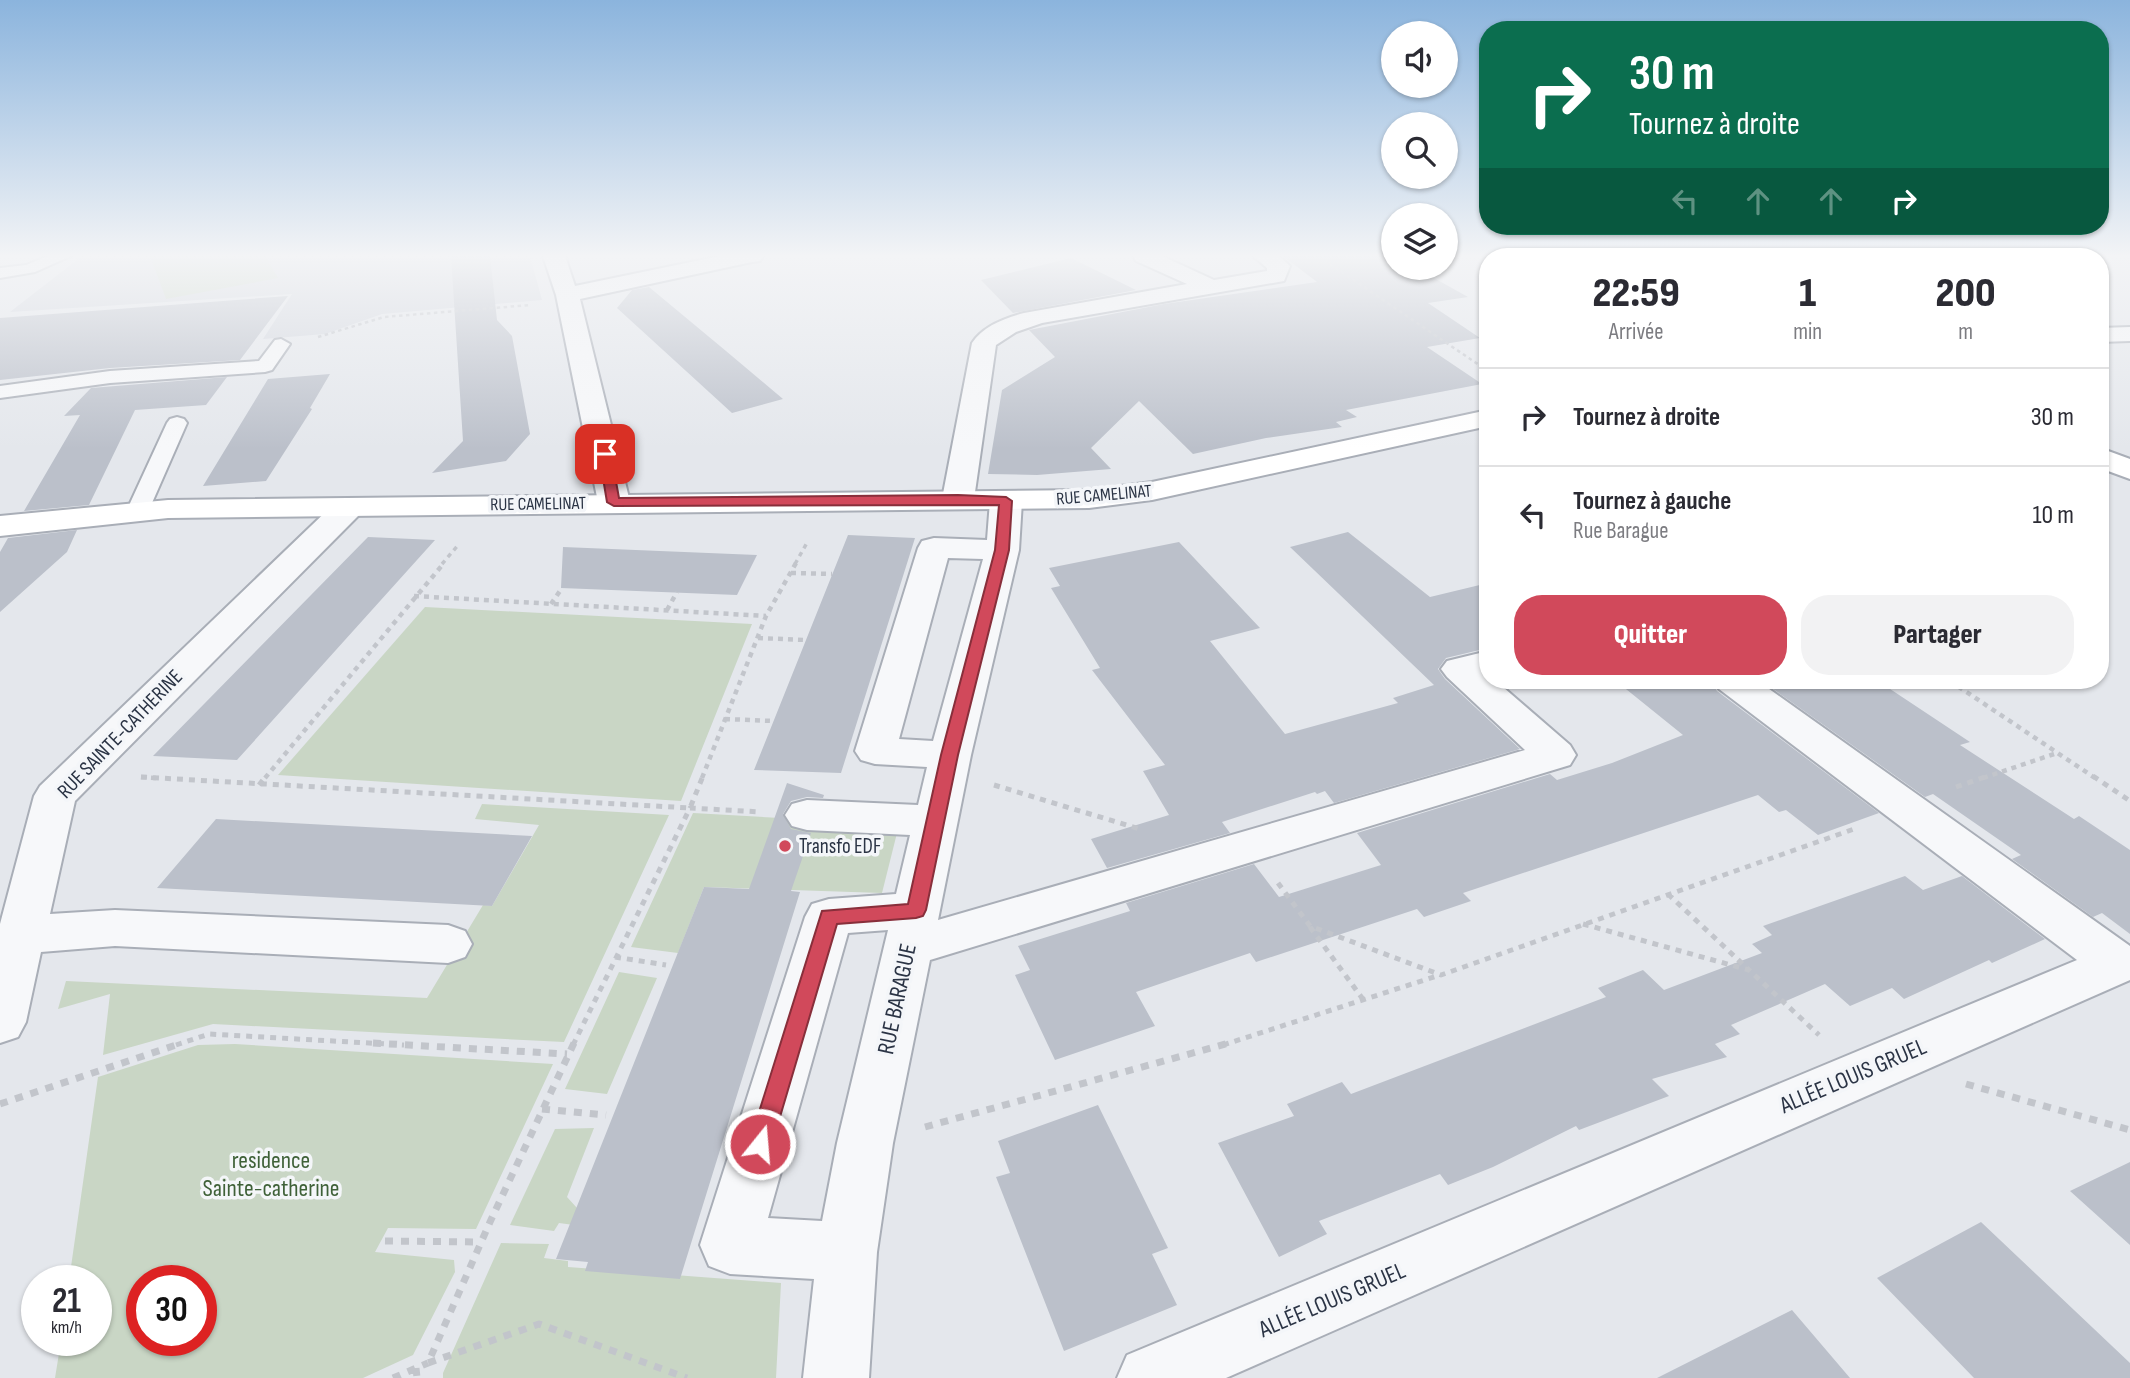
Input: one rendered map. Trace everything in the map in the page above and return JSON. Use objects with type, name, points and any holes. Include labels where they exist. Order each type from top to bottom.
[{"type":"street","points":[[573,320],[614,502]]},
{"type":"street","points":[[958,499],[984,343],[999,328],[1022,320]]},
{"type":"street","points":[[2109,335],[2130,334]]},
{"type":"street","name":"RUE CAMELINAT","points":[[0,526],[168,509],[614,502],[1089,499],[1152,491],[1479,420]]},
{"type":"street","points":[[2109,461],[2130,470]]},
{"type":"street","name":"RUE BARAGUE","points":[[836,1378],[846,1252],[865,1143],[948,763],[1002,550],[1006,501]]},
{"type":"street","name":"RUE SAINTE-CATHERINE","points":[[0,1022],[12,955],[55,796],[348,508]]},
{"type":"street","points":[[948,763],[875,751],[934,548],[1002,550]]},
{"type":"street","points":[[1479,664],[1460,669],[1479,686]]},
{"type":"street","points":[[846,1252],[730,1245],[829,917],[912,929],[1227,855],[1555,755],[1482,689]]},
{"type":"street","name":"ALLÉE LOUIS GRUEL","points":[[1150,1378],[2118,964],[1744,689]]},
{"type":"street","points":[[807,815],[935,821]]},
{"type":"street","points":[[12,955],[116,928],[448,944]]},
{"type":"lane","points":[[0,392],[110,377],[265,366],[281,344]]},
{"type":"lane","points":[[136,512],[177,423]]},
{"type":"path","points":[[281,344],[284,340],[327,336],[374,320]]},
{"type":"path","points":[[1413,320],[1479,365]]},
{"type":"path","points":[[428,1363],[566,1054],[690,808],[766,616],[830,500]]},
{"type":"path","points":[[259,785],[414,596],[493,505]]},
{"type":"path","points":[[790,573],[832,574]]},
{"type":"path","points":[[551,604],[562,588]]},
{"type":"path","points":[[667,611],[677,592]]},
{"type":"path","points":[[414,596],[766,616]]},
{"type":"path","points":[[758,638],[806,640]]},
{"type":"path","points":[[1962,689],[2130,801]]},
{"type":"path","points":[[725,719],[774,721]]},
{"type":"path","points":[[865,1143],[1112,1077],[1365,1002],[1888,817],[1924,799],[2057,753]]},
{"type":"path","points":[[948,763],[1147,831]]},
{"type":"path","points":[[77,773],[807,815]]},
{"type":"path","points":[[1227,855],[1265,866],[1365,1002]]},
{"type":"path","points":[[1668,894],[1749,970]]},
{"type":"path","points":[[1310,926],[1441,975]]},
{"type":"path","points":[[615,957],[666,964]]},
{"type":"path","points":[[0,1104],[209,1034],[566,1054]]},
{"type":"path","points":[[542,1109],[606,1115]]},
{"type":"path","points":[[385,1241],[480,1242]]},
{"type":"path","points":[[393,1378],[539,1324],[687,1378]]},
{"type":"path","points":[[416,1368],[417,1378]]},
{"type":"shaded area","points":[[275,320],[364,320],[325,334],[263,339]]},
{"type":"green space","points":[[425,607],[752,624],[681,801],[278,775]]},
{"type":"green space","points":[[482,804],[669,815],[564,1042],[213,1024],[103,1055],[110,994],[58,1009],[66,981],[427,998],[483,905],[492,906],[539,825],[475,819]]},
{"type":"green space","points":[[693,813],[816,820],[898,829],[882,893],[704,887],[678,953],[631,947]]},
{"type":"green space","points":[[619,972],[657,978],[607,1094],[565,1089]]},
{"type":"green space","name":"residence Sainte-catherine","points":[[235,1044],[553,1064],[476,1229],[388,1228],[375,1252],[454,1260],[455,1272],[413,1355],[363,1378],[55,1378],[59,1356],[112,1356],[112,1265],[71,1265],[98,1077],[198,1045]]},
{"type":"green space","points":[[594,1128],[567,1197],[577,1208],[574,1225],[559,1223],[554,1231],[510,1225],[555,1129]]},
{"type":"green space","points":[[501,1243],[549,1244],[544,1258],[568,1261],[568,1267],[781,1283],[776,1378],[443,1378]]},
{"type":"building","points":[[0,320],[270,320],[240,360],[110,368],[0,380]]},
{"type":"building","points":[[455,320],[497,320],[512,336],[530,434],[506,461],[432,473],[463,441]]},
{"type":"building","points":[[630,320],[689,320],[783,399],[732,413]]},
{"type":"building","points":[[1079,320],[1454,320],[1479,338],[1427,347],[1479,382],[1479,385],[1346,410],[1357,417],[1336,422],[1342,427],[1266,438],[1193,454],[1139,401],[1091,448],[1111,469],[1037,475],[988,474],[1002,390],[1055,357],[1029,330]]},
{"type":"building","points":[[330,374],[310,408],[312,409],[266,481],[203,486],[268,379]]},
{"type":"building","points":[[227,377],[206,405],[135,410],[89,505],[24,511],[80,415],[64,416],[91,388]]},
{"type":"building","points":[[77,530],[67,552],[0,612],[0,552],[8,538]]},
{"type":"building","points":[[1348,532],[1430,597],[1479,585],[1479,650],[1446,658],[1438,669],[1445,679],[1520,749],[1334,803],[1325,791],[1317,794],[1315,792],[1222,822],[1230,833],[1107,868],[1091,839],[1169,815],[1143,771],[1165,765],[1092,670],[1100,668],[1051,588],[1060,586],[1049,568],[1179,542],[1260,628],[1210,641],[1285,734],[1398,703],[1393,698],[1434,685],[1290,547]]},
{"type":"building","points":[[848,535],[915,538],[841,773],[754,770]]},
{"type":"building","points":[[368,537],[435,540],[237,760],[153,756]]},
{"type":"building","points":[[563,547],[757,555],[737,595],[561,588]]},
{"type":"building","points":[[1626,689],[1716,689],[1879,813],[1818,835],[1786,810],[1779,812],[1758,795],[1463,893],[1471,901],[1424,917],[1417,909],[1256,962],[1250,953],[1136,992],[1155,1026],[1055,1060],[1015,975],[1030,970],[1018,946],[1130,911],[1126,903],[1254,864],[1279,897],[1381,865],[1357,833],[1550,774],[1557,780],[1612,763],[1683,735]]},
{"type":"building","points":[[1773,689],[1890,689],[1970,742],[1960,745],[2074,819],[2079,816],[2130,850],[2130,934],[2102,913],[2093,917],[2012,859],[2021,855],[1933,794],[1925,797]]},
{"type":"building","points":[[787,783],[824,795],[823,798],[807,797],[791,801],[783,814],[791,829],[811,833],[791,891],[800,892],[680,1279],[585,1271],[588,1262],[556,1259],[704,887],[749,889]]},
{"type":"building","points":[[216,819],[532,836],[492,906],[157,888]]},
{"type":"building","points":[[1905,876],[1923,890],[1962,876],[2045,939],[1992,963],[1989,960],[1904,999],[1892,988],[1850,1006],[1825,984],[1731,1025],[1740,1034],[1715,1044],[1727,1057],[1652,1079],[1669,1096],[1579,1130],[1576,1126],[1493,1167],[1448,1185],[1440,1174],[1319,1221],[1327,1234],[1279,1257],[1218,1143],[1294,1116],[1287,1104],[1342,1082],[1351,1094],[1606,997],[1598,988],[1643,970],[1664,990],[1762,953],[1752,944],[1772,935],[1763,926]]},
{"type":"building","points":[[1098,1105],[1168,1248],[1152,1254],[1177,1305],[1064,1351],[996,1177],[1010,1173],[998,1141]]},
{"type":"building","points":[[2130,1162],[2130,1245],[2070,1191]]},
{"type":"building","points":[[1981,1222],[2130,1363],[2130,1378],[1974,1378],[1877,1278]]},
{"type":"building","points":[[1792,1310],[1850,1378],[1657,1378]]},
{"type":"place","name":"Transfo EDF","points":[[785,846]]},
{"type":"route","points":[[605,454],[614,502],[958,499],[1006,501],[1002,550],[950,755],[916,910],[829,917],[760,1144]]}]
